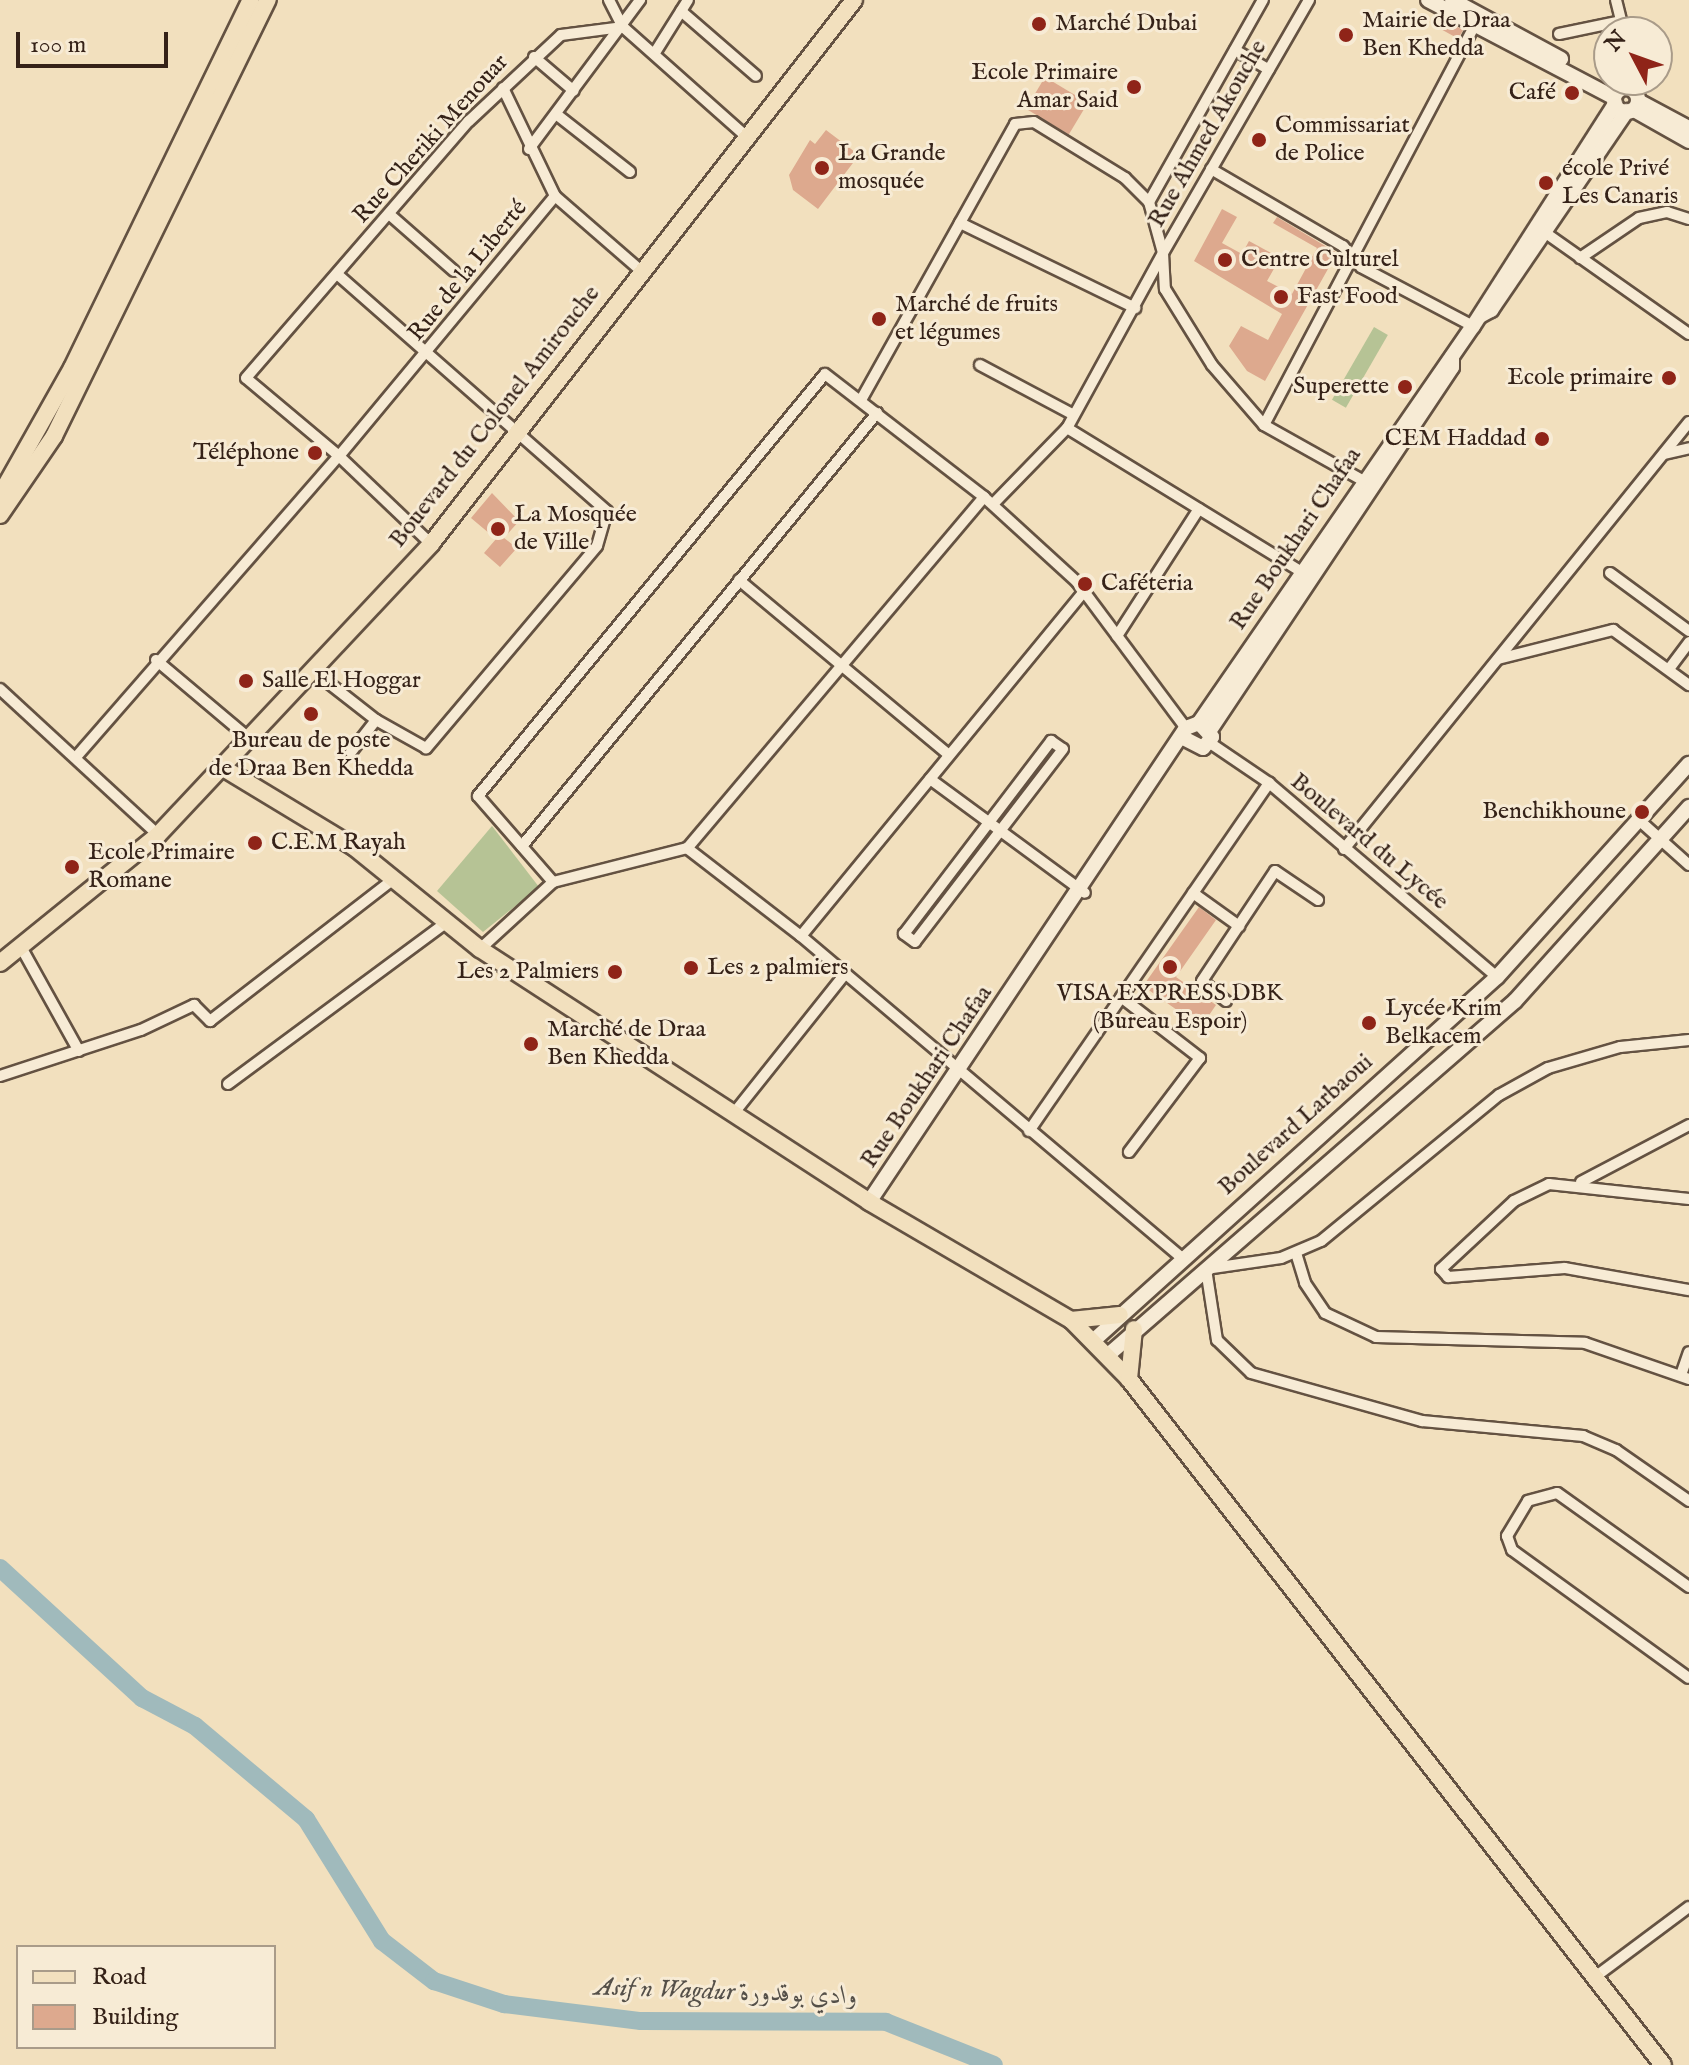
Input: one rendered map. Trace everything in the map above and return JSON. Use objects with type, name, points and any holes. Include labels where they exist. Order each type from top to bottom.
[{"type":"main road","points":[[0,495],[72,368],[251,0]]},
{"type":"main road","points":[[0,515],[54,436],[268,0]]},
{"type":"main road","name":"Bouevard du Colonel Amirouche","points":[[0,963],[158,835],[225,769],[312,670],[431,544],[519,434],[639,269],[679,230],[854,0]]},
{"type":"main road","points":[[1428,0],[1689,128]]},
{"type":"main road","points":[[1452,0],[1626,98],[1689,141]]},
{"type":"main road","points":[[1477,321],[1626,98]]},
{"type":"main road","name":"Rue Boukhari Chafaa","points":[[1196,734],[1300,571],[1452,367],[1452,357],[1477,321]]},
{"type":"main road","name":"Rue Boukhari Chafaa","points":[[873,1203],[1081,892],[1196,734],[1367,483]]},
{"type":"main road","name":"Boulevard Larbaoui","points":[[1093,1341],[1180,1256],[1497,977],[1689,764]]},
{"type":"main road","points":[[225,769],[395,878],[480,949],[873,1203],[1071,1320],[1129,1379],[1663,2065]]},
{"type":"main road","name":"Boulevard Larbaoui","points":[[1107,1356],[1134,1329],[1515,1001],[1689,807]]},
{"type":"main road","points":[[1071,1320],[1120,1315],[1134,1329],[1129,1379]]},
{"type":"street","points":[[609,0],[623,27],[656,51],[749,139]]},
{"type":"street","points":[[529,149],[623,27],[640,0]]},
{"type":"street","points":[[656,51],[688,0]]},
{"type":"street","points":[[1149,202],[1263,0]]},
{"type":"street","name":"Rue Ahmed Akouche","points":[[1309,0],[1163,253],[1165,289],[1212,365],[1264,425],[1367,483]]},
{"type":"street","points":[[681,11],[756,76]]},
{"type":"street","points":[[1264,425],[1475,24]]},
{"type":"street","name":"Rue Cheriki Menouar","points":[[339,456],[246,378],[389,214],[534,57],[571,31],[623,27]]},
{"type":"street","points":[[1559,34],[1593,30]]},
{"type":"street","points":[[1235,50],[1269,70]]},
{"type":"street","points":[[534,57],[574,91]]},
{"type":"street","points":[[503,88],[529,149],[555,196]]},
{"type":"street","points":[[556,114],[630,172]]},
{"type":"street","points":[[480,949],[553,882],[687,848],[841,665],[988,500],[1067,428],[1163,253],[1149,202],[1125,178],[1024,120],[1015,124],[861,400]]},
{"type":"street","points":[[1211,169],[1352,256],[1477,321]]},
{"type":"street","name":"Rue de la Liberté","points":[[77,756],[156,660],[339,456],[555,196],[639,269]]},
{"type":"street","points":[[1580,258],[1639,218],[1667,212],[1689,219]]},
{"type":"street","points":[[389,214],[454,271]]},
{"type":"street","points":[[960,223],[1135,308]]},
{"type":"street","points":[[1539,229],[1689,334]]},
{"type":"street","points":[[312,670],[376,720],[426,748],[597,546],[607,511],[429,350],[337,274]]},
{"type":"street","points":[[980,365],[1074,415]]},
{"type":"street","name":"Boulevard du Lycée","points":[[522,846],[478,796],[825,374],[988,500],[1084,591],[1196,734],[1269,783],[1497,977]]},
{"type":"street","points":[[553,882],[522,846],[877,413]]},
{"type":"street","points":[[1344,849],[1689,422]]},
{"type":"street","points":[[1067,428],[1300,571]]},
{"type":"street","points":[[1662,455],[1689,448]]},
{"type":"street","points":[[339,456],[431,544]]},
{"type":"street","points":[[1117,636],[1199,509]]},
{"type":"street","points":[[1610,573],[1689,631]]},
{"type":"street","points":[[739,580],[949,755]]},
{"type":"street","points":[[801,936],[1084,591]]},
{"type":"street","points":[[1498,659],[1613,630],[1689,685]]},
{"type":"street","points":[[1669,669],[1689,642]]},
{"type":"street","points":[[156,660],[251,740]]},
{"type":"street","points":[[0,689],[77,756],[158,835]]},
{"type":"street","points":[[351,752],[376,720]]},
{"type":"street","points":[[1051,741],[1063,749],[1000,832],[915,942],[904,934],[1051,741]]},
{"type":"street","points":[[930,779],[1081,892]]},
{"type":"street","points":[[1029,1131],[1269,783]]},
{"type":"street","points":[[1640,821],[1689,865]]},
{"type":"street","points":[[687,848],[801,936],[1180,1256]]},
{"type":"street","points":[[1226,1001],[1202,981],[1275,871],[1318,900]]},
{"type":"street","points":[[0,1076],[79,1051],[194,1005],[206,1020],[220,1016],[395,878]]},
{"type":"street","points":[[1193,893],[1239,926]]},
{"type":"street","points":[[228,1084],[447,922]]},
{"type":"street","points":[[21,947],[79,1051]]},
{"type":"street","points":[[734,1113],[845,974]]},
{"type":"street","points":[[1121,997],[1200,1058],[1129,1152]]},
{"type":"street","points":[[1689,1040],[1620,1047],[1517,1084],[1350,1219],[1296,1253],[1228,1268],[1206,1269],[1217,1340],[1251,1373],[1422,1421],[1583,1436],[1616,1450],[1689,1501]]},
{"type":"street","points":[[1579,1183],[1689,1125]]},
{"type":"street","points":[[1689,1199],[1579,1183],[1549,1184],[1514,1201],[1442,1262],[1442,1273],[1565,1268],[1689,1290]]},
{"type":"street","points":[[1296,1253],[1305,1283],[1325,1313],[1376,1337],[1585,1343],[1685,1377],[1689,1352]]},
{"type":"street","points":[[1209,1287],[1228,1268]]},
{"type":"street","points":[[1689,1587],[1557,1493],[1528,1501],[1507,1536],[1512,1550],[1689,1678]]},
{"type":"street","points":[[1595,1977],[1689,1907]]},
{"type":"green space","points":[[1374,327],[1388,335],[1346,408],[1332,400]]},
{"type":"green space","points":[[492,826],[539,887],[483,932],[437,891]]},
{"type":"building","points":[[1436,15],[1463,30],[1458,39],[1431,24]]},
{"type":"building","points":[[1045,77],[1088,103],[1069,134],[1026,109]]},
{"type":"building","name":"La Grande mosquée","points":[[826,130],[859,155],[818,209],[793,190],[789,175],[810,140],[815,144]]},
{"type":"building","name":"Fast Food","points":[[1222,209],[1237,217],[1222,243],[1242,254],[1249,241],[1280,258],[1267,281],[1292,294],[1317,248],[1273,223],[1277,217],[1337,253],[1265,381],[1247,371],[1229,346],[1241,326],[1268,340],[1282,314],[1194,261]]},
{"type":"building","name":"La Mosquée de Ville","points":[[492,493],[519,521],[504,538],[517,548],[500,567],[484,553],[496,539],[471,518]]},
{"type":"building","name":"VISA EXPRESS DBK (Bureau Espoir)","points":[[1199,907],[1216,920],[1176,977],[1216,1005],[1201,1027],[1143,986]]},
{"type":"waterway","name":"Asif n Wagdur وادي بوقدورة","points":[[0,1568],[142,1698],[195,1726],[306,1819],[382,1941],[434,1981],[504,2004],[641,2021],[886,2022],[994,2065]]},
{"type":"place","name":"Marché Dubai","points":[[1039,24]]},
{"type":"place","name":"Mairie de Draa Ben Khedda","points":[[1346,35]]},
{"type":"place","name":"Ecole Primaire Amar Said","points":[[1134,87]]},
{"type":"place","name":"Café","points":[[1572,93]]},
{"type":"place","name":"Commissariat de Police","points":[[1259,140]]},
{"type":"place","name":"La Grande mosquée","points":[[822,168]]},
{"type":"place","name":"école Privé Les Canaris","points":[[1546,183]]},
{"type":"place","name":"Centre Culturel","points":[[1225,260]]},
{"type":"place","name":"Fast Food","points":[[1281,297]]},
{"type":"place","name":"Marché de fruits et légumes","points":[[879,319]]},
{"type":"place","name":"Ecole primaire","points":[[1669,378]]},
{"type":"place","name":"Superette","points":[[1405,387]]},
{"type":"place","name":"CEM Haddad","points":[[1542,439]]},
{"type":"place","name":"Téléphone","points":[[315,453]]},
{"type":"place","name":"La Mosquée de Ville","points":[[498,529]]},
{"type":"place","name":"Caféteria","points":[[1085,584]]},
{"type":"place","name":"Salle El Hoggar","points":[[246,681]]},
{"type":"place","name":"Bureau de poste de Draa Ben Khedda","points":[[311,714]]},
{"type":"place","name":"Benchikhoune","points":[[1642,812]]},
{"type":"place","name":"C.E.M Rayah","points":[[255,843]]},
{"type":"place","name":"Ecole Primaire Romane","points":[[72,867]]},
{"type":"place","name":"VISA EXPRESS DBK (Bureau Espoir)","points":[[1170,967]]},
{"type":"place","name":"Les 2 palmiers","points":[[691,968]]},
{"type":"place","name":"Les 2 Palmiers","points":[[615,972]]},
{"type":"place","name":"Lycée Krim Belkacem","points":[[1369,1023]]},
{"type":"place","name":"Marché de Draa Ben Khedda","points":[[531,1044]]}]
